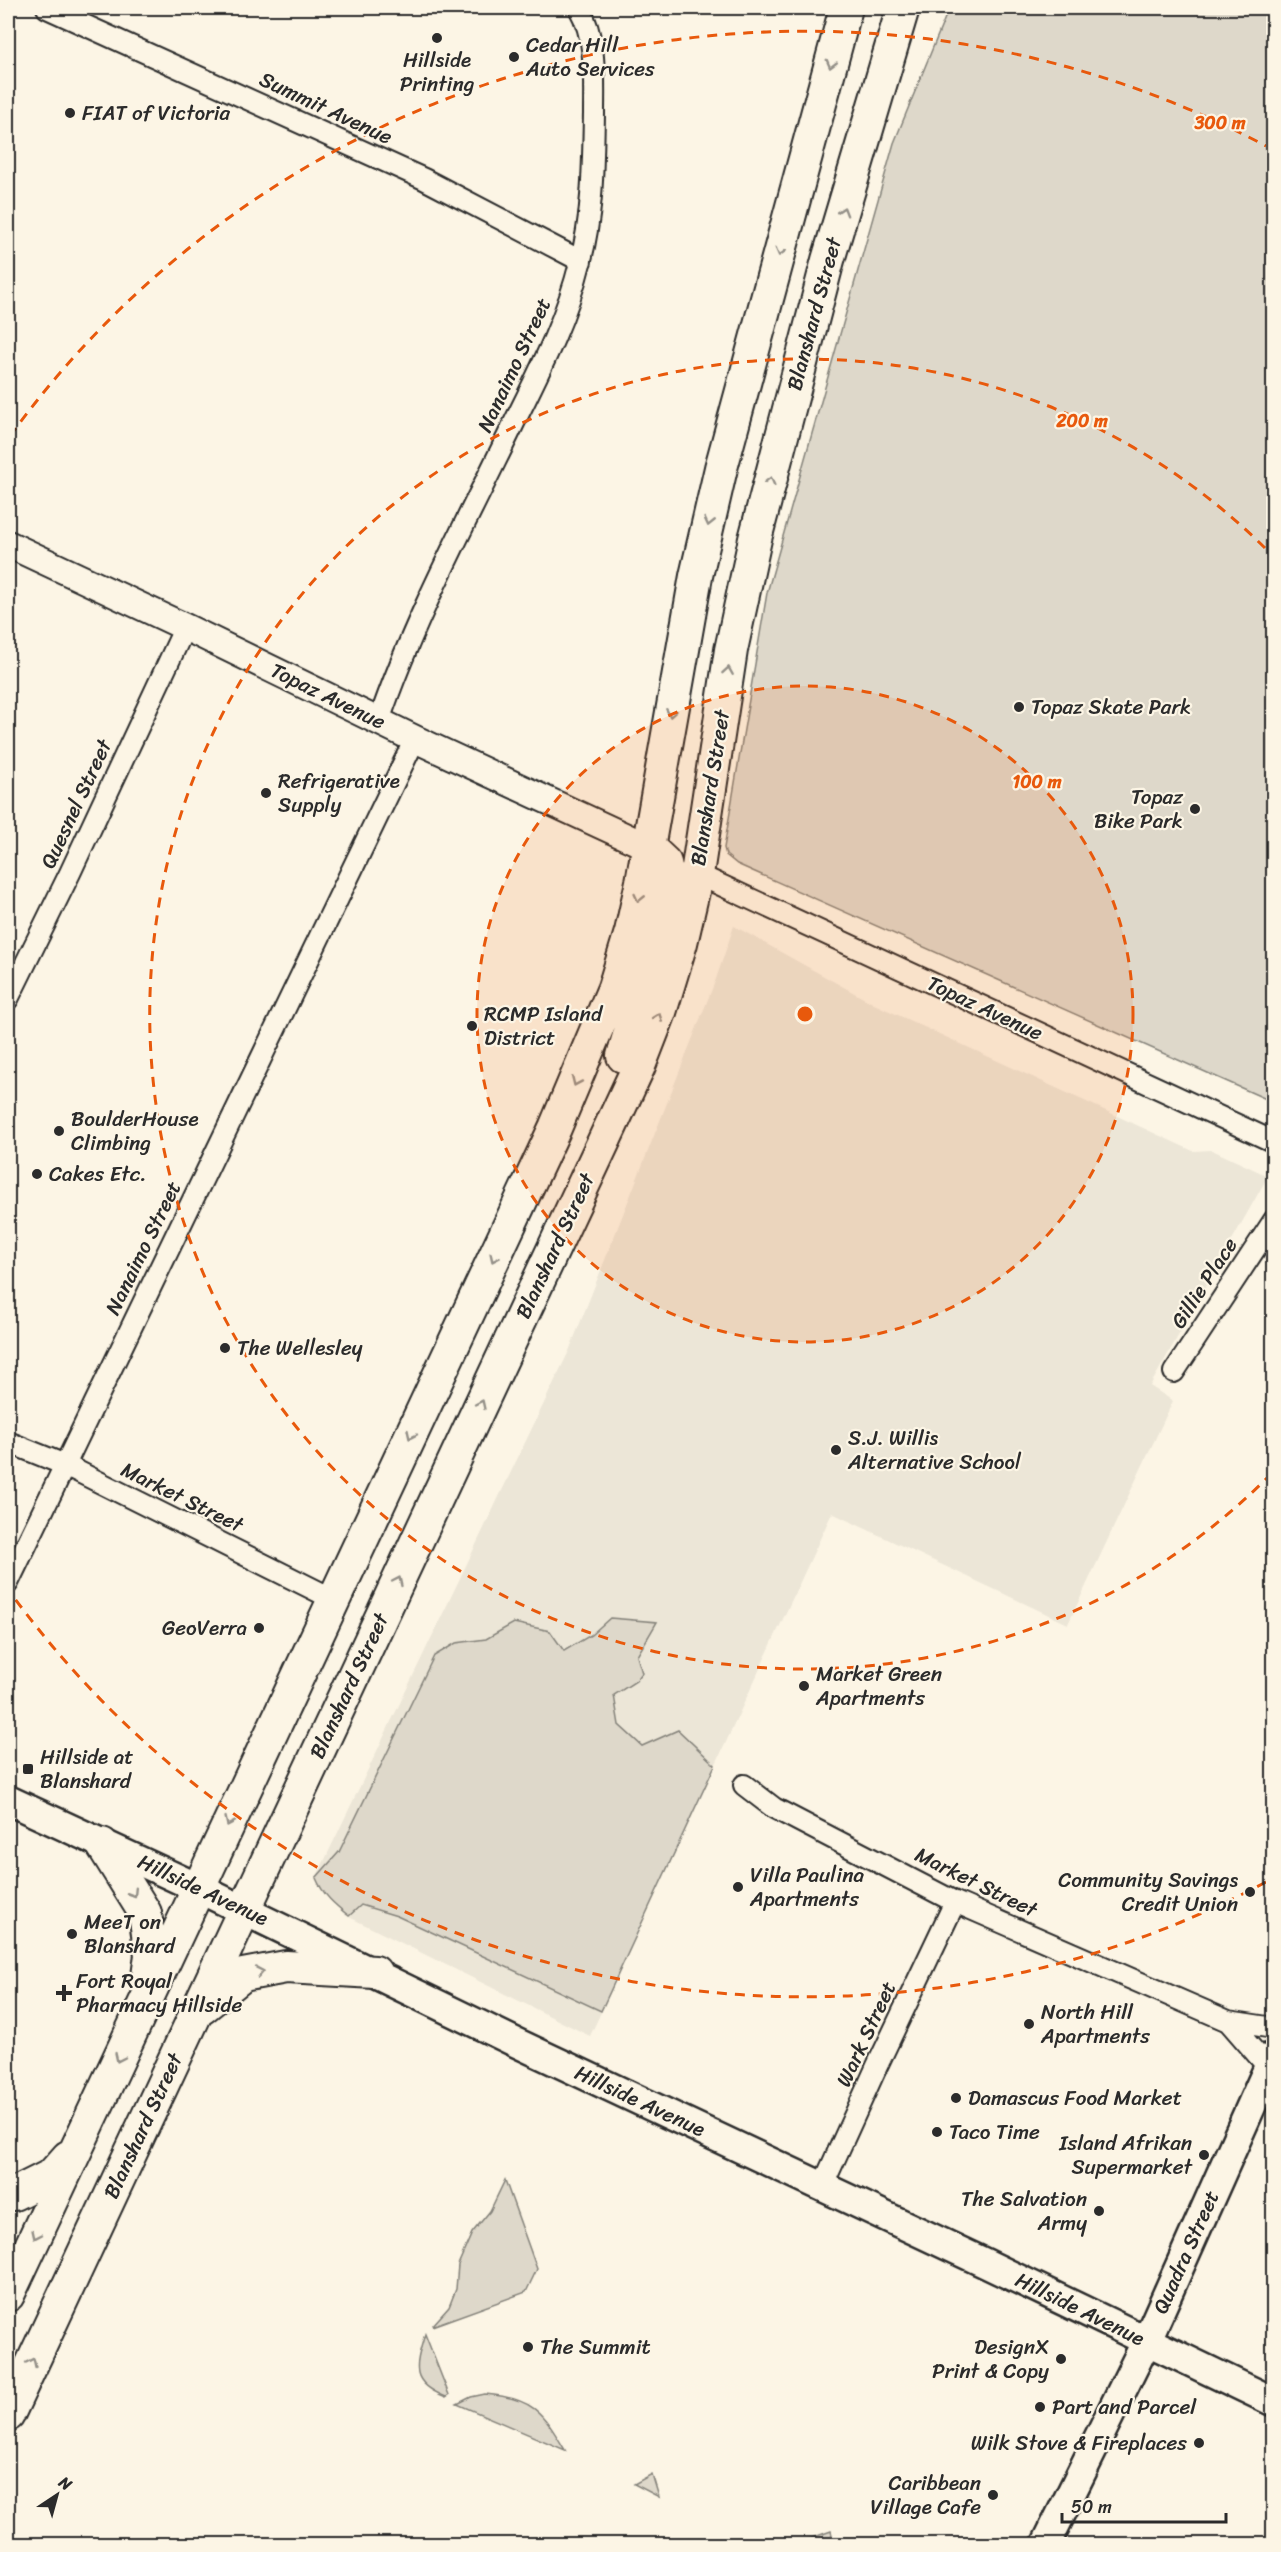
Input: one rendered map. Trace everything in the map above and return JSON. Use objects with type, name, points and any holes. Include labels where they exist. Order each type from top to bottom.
[{"type":"main road","points":[[8,2295],[592,1045],[614,988],[631,932],[690,609],[716,490],[846,8]]},
{"type":"main road","name":"Blanshard Street","points":[[8,2415],[639,1066],[660,1012],[681,943],[697,874],[731,650],[755,540],[828,260],[903,8]]},
{"type":"main road","points":[[599,1150],[651,961],[668,877],[664,863],[648,847]]},
{"type":"main road","name":"Hillside Avenue","points":[[8,1800],[245,1910],[517,2043],[1274,2402]]},
{"type":"main road","points":[[102,1844],[145,1913],[151,1955],[143,2005]]},
{"type":"main road","points":[[195,2014],[243,1975],[286,1967],[375,1972]]},
{"type":"main road","name":"Quadra Street","points":[[1046,2544],[1146,2342],[1271,2061]]},
{"type":"main road","points":[[8,2194],[14,2194],[52,2175],[77,2147]]},
{"type":"street","name":"Summit Avenue","points":[[47,8],[424,179],[581,261]]},
{"type":"street","name":"Nanaimo Street","points":[[379,721],[409,641],[558,332],[581,261],[589,214],[593,154],[594,63],[586,18],[579,8]]},
{"type":"street","name":"Topaz Avenue","points":[[8,544],[415,739],[648,847]]},
{"type":"street","name":"Quesnel Street","points":[[8,999],[70,873],[185,627]]},
{"type":"street","name":"Nanaimo Street","points":[[8,1583],[415,739]]},
{"type":"street","name":"Topaz Avenue","points":[[697,874],[1274,1142]]},
{"type":"street","name":"Gillie Place","points":[[1174,1372],[1274,1220]]},
{"type":"street","name":"Market Street","points":[[8,1442],[65,1465],[333,1599]]},
{"type":"street","name":"Market Street","points":[[744,1785],[774,1808],[955,1902],[1228,2021],[1274,2028]]},
{"type":"street","name":"Wark Street","points":[[822,2187],[955,1902]]},
{"type":"street","name":"Market Street","points":[[1228,2021],[1271,2061]]},
{"type":"shaded area","points":[[949,8],[1273,8],[1273,1102],[737,864],[726,855],[724,848],[767,593],[894,143]]},
{"type":"shaded area","name":"S.J. Willis Alternative School","points":[[734,926],[874,1004],[1193,1151],[1212,1150],[1268,1176],[1150,1386],[1173,1401],[1068,1624],[832,1513],[590,2036],[345,1915],[321,1890],[316,1878],[569,1351],[716,979]]},
{"type":"shaded area","points":[[610,1618],[657,1622],[637,1656],[642,1673],[636,1681],[614,1695],[619,1725],[642,1746],[678,1730],[715,1765],[601,2011],[397,1916],[361,1905],[349,1916],[334,1904],[322,1890],[316,1878],[339,1852],[434,1656],[456,1643],[486,1639],[514,1623],[550,1631],[564,1651],[591,1635]]},
{"type":"shaded area","points":[[505,2180],[537,2269],[526,2292],[432,2326],[449,2307],[456,2289],[458,2265],[472,2233],[490,2211]]},
{"type":"shaded area","points":[[425,2334],[449,2395],[446,2397],[434,2391],[420,2379],[417,2364]]},
{"type":"shaded area","points":[[485,2394],[515,2399],[534,2409],[550,2425],[565,2450],[457,2404],[471,2397]]},
{"type":"shaded area","points":[[652,2474],[659,2497],[634,2484]]},
{"type":"shaded area","points":[[831,2531],[832,2535],[828,2544],[795,2544]]},
{"type":"place","name":"Hillside Printing","points":[[437,38]]},
{"type":"place","name":"Cedar Hill Auto Services","points":[[514,57]]},
{"type":"place","name":"FIAT of Victoria","points":[[70,113]]},
{"type":"place","name":"Topaz Skate Park","points":[[1019,707]]},
{"type":"place","name":"Refrigerative Supply","points":[[266,793]]},
{"type":"place","name":"Topaz Bike Park","points":[[1195,809]]},
{"type":"place","name":"RCMP Island District","points":[[472,1026]]},
{"type":"place","name":"BoulderHouse Climbing","points":[[59,1131]]},
{"type":"place","name":"Cakes Etc.","points":[[37,1174]]},
{"type":"place","name":"The Wellesley","points":[[225,1348]]},
{"type":"place","name":"S.J. Willis Alternative School","points":[[836,1450]]},
{"type":"place","name":"GeoVerra","points":[[259,1628]]},
{"type":"place","name":"Market Green Apartments","points":[[804,1686]]},
{"type":"place","name":"Hillside at Blanshard","points":[[28,1769]]},
{"type":"place","name":"Villa Paulina Apartments","points":[[738,1887]]},
{"type":"place","name":"Community Savings Credit Union","points":[[1250,1892]]},
{"type":"place","name":"MeeT on Blanshard","points":[[72,1934]]},
{"type":"place","name":"Fort Royal Pharmacy Hillside","points":[[64,1993]]},
{"type":"place","name":"North Hill Apartments","points":[[1029,2024]]},
{"type":"place","name":"Damascus Food Market","points":[[956,2098]]},
{"type":"place","name":"Taco Time","points":[[937,2132]]},
{"type":"place","name":"Island Afrikan Supermarket","points":[[1204,2155]]},
{"type":"place","name":"The Salvation Army","points":[[1099,2211]]},
{"type":"place","name":"The Summit","points":[[528,2347]]},
{"type":"place","name":"DesignX Print & Copy","points":[[1061,2359]]},
{"type":"place","name":"Part and Parcel","points":[[1040,2407]]},
{"type":"place","name":"Wilk Stove & Fireplaces","points":[[1199,2443]]},
{"type":"place","name":"Caribbean Village Cafe","points":[[993,2495]]}]
